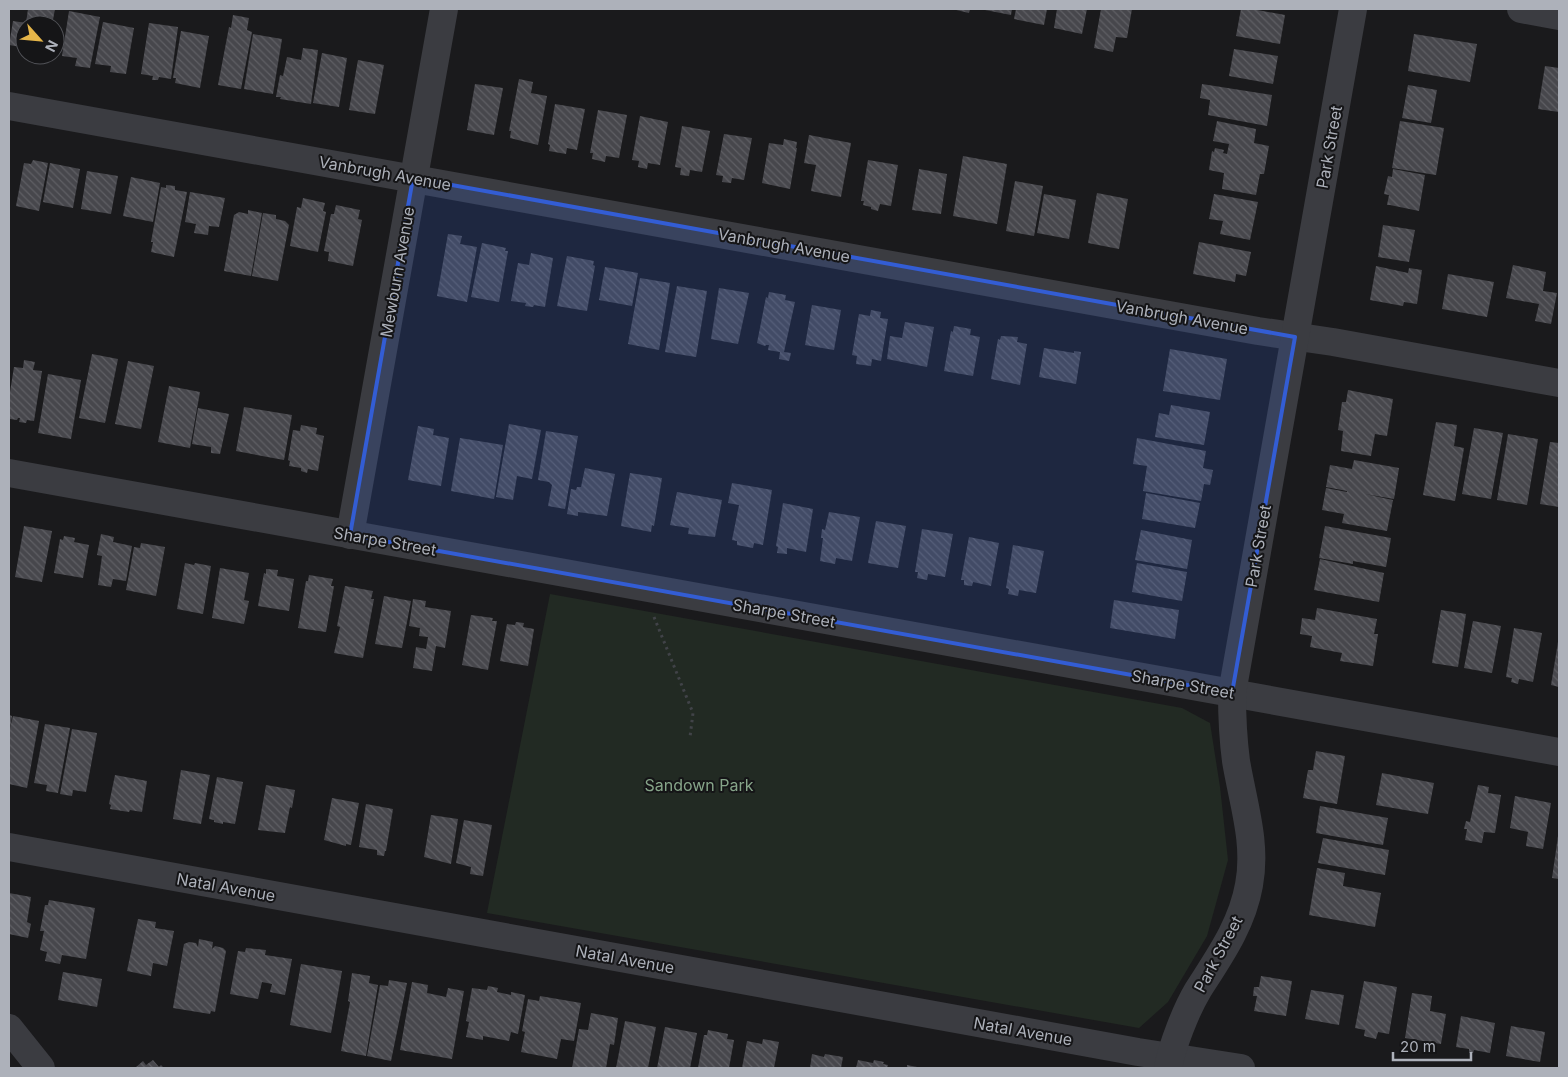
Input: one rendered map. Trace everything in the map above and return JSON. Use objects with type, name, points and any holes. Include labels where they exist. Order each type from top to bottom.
[{"type":"street","name":"Mewburn Avenue","points":[[350,535],[444,9]]},
{"type":"street","name":"Park Street","points":[[1169,1063],[1197,992],[1240,920],[1249,885],[1252,851],[1248,816],[1232,733],[1232,693],[1353,9]]},
{"type":"street","points":[[1521,9],[1559,16]]},
{"type":"street","name":"Vanbrugh Avenue","points":[[9,106],[1559,383]]},
{"type":"street","name":"Sharpe Street","points":[[9,473],[1559,752]]},
{"type":"street","name":"Natal Avenue","points":[[9,847],[1169,1063],[1241,1068]]},
{"type":"street","points":[[9,1028],[41,1068]]},
{"type":"path","points":[[653,614],[693,713],[690,736]]},
{"type":"highlighted area","points":[[413,178],[1295,337],[1232,693],[350,535]]},
{"type":"green space","name":"Sandown Park","points":[[550,594],[1182,708],[1210,723],[1220,787],[1228,860],[1207,936],[1168,1002],[1139,1028],[487,913]]},
{"type":"building","points":[[28,9],[55,9],[54,15],[27,15]]},
{"type":"building","points":[[952,9],[970,9],[969,13]]},
{"type":"building","points":[[980,9],[1012,9],[1011,15]]},
{"type":"building","points":[[1016,9],[1047,9],[1044,25],[1014,19]]},
{"type":"building","points":[[1057,9],[1087,9],[1082,34],[1054,28]]},
{"type":"building","points":[[1101,9],[1132,9],[1127,38],[1116,37],[1113,52],[1094,48]]},
{"type":"building","points":[[1241,9],[1285,15],[1280,44],[1236,36]]},
{"type":"building","points":[[69,11],[100,17],[90,68],[75,66],[77,58],[65,56],[65,37]]},
{"type":"building","points":[[233,15],[249,18],[247,30],[252,32],[241,89],[218,85]]},
{"type":"building","points":[[13,21],[15,21],[15,46],[9,45]]},
{"type":"building","points":[[103,22],[134,28],[126,74],[110,72],[111,66],[95,64]]},
{"type":"building","points":[[149,23],[178,27],[171,79],[159,77],[158,80],[152,80],[153,76],[141,74]]},
{"type":"building","points":[[181,31],[209,36],[200,88],[175,83],[176,78],[173,78]]},
{"type":"building","points":[[253,34],[282,39],[273,94],[244,89]]},
{"type":"building","points":[[1414,34],[1477,44],[1470,82],[1408,71]]},
{"type":"building","points":[[303,48],[318,50],[311,104],[276,97],[280,75],[283,76],[287,57],[301,60]]},
{"type":"building","points":[[1234,49],[1278,56],[1273,84],[1229,76]]},
{"type":"building","points":[[322,53],[347,58],[339,107],[313,103]]},
{"type":"building","points":[[358,60],[384,65],[375,114],[349,110]]},
{"type":"building","points":[[1545,66],[1559,68],[1559,112],[1538,109]]},
{"type":"building","points":[[519,79],[533,82],[531,93],[547,96],[538,145],[510,138],[511,131],[509,131]]},
{"type":"building","points":[[475,84],[503,88],[494,135],[467,130]]},
{"type":"building","points":[[1202,84],[1272,95],[1267,126],[1208,115],[1210,100],[1200,98]]},
{"type":"building","points":[[1408,85],[1437,90],[1431,123],[1402,118]]},
{"type":"building","points":[[555,104],[585,109],[577,150],[567,148],[566,154],[549,151],[550,145],[548,144]]},
{"type":"building","points":[[598,110],[627,115],[619,158],[606,156],[605,162],[592,159],[593,153],[590,153]]},
{"type":"building","points":[[640,116],[668,122],[660,165],[648,163],[647,169],[638,167],[639,161],[632,160]]},
{"type":"building","points":[[1217,121],[1256,129],[1254,143],[1269,146],[1264,174],[1260,174],[1256,195],[1222,189],[1224,173],[1209,170],[1212,151],[1214,152],[1215,148],[1224,150],[1223,153],[1227,154],[1229,144],[1213,141]]},
{"type":"building","points":[[1400,121],[1444,128],[1436,175],[1392,168]]},
{"type":"building","points":[[682,126],[710,131],[702,172],[690,170],[689,176],[680,175],[681,168],[675,167]]},
{"type":"building","points":[[724,134],[752,138],[744,180],[732,178],[731,183],[722,182],[723,176],[716,175]]},
{"type":"building","points":[[809,135],[851,143],[841,197],[811,191],[816,165],[804,163]]},
{"type":"building","points":[[784,139],[797,142],[790,189],[762,183],[769,143],[783,145]]},
{"type":"building","points":[[963,156],[1007,164],[997,224],[953,216]]},
{"type":"building","points":[[33,160],[48,163],[39,211],[16,206],[24,163],[31,164]]},
{"type":"building","points":[[868,160],[898,165],[891,206],[880,204],[878,211],[863,205],[864,201],[861,201]]},
{"type":"building","points":[[50,163],[80,169],[73,208],[43,202]]},
{"type":"building","points":[[919,169],[947,174],[941,214],[912,210]]},
{"type":"building","points":[[1393,169],[1425,175],[1419,211],[1387,205],[1389,195],[1384,194],[1388,176],[1392,177]]},
{"type":"building","points":[[87,171],[118,176],[111,214],[81,209]]},
{"type":"building","points":[[131,177],[160,183],[153,222],[123,216]]},
{"type":"building","points":[[1015,181],[1043,186],[1034,236],[1006,231]]},
{"type":"building","points":[[166,185],[175,186],[175,190],[187,192],[174,257],[151,252],[153,242],[151,242],[161,187],[166,188]]},
{"type":"building","points":[[190,192],[225,198],[219,227],[209,226],[208,235],[194,233],[196,224],[185,222]]},
{"type":"building","points":[[1097,193],[1128,199],[1119,249],[1088,243]]},
{"type":"building","points":[[1044,194],[1076,200],[1069,239],[1037,233]]},
{"type":"building","points":[[1214,194],[1258,202],[1250,240],[1220,234],[1223,221],[1209,219]]},
{"type":"building","points":[[303,198],[325,203],[323,211],[326,212],[318,252],[290,246],[297,207],[301,208]]},
{"type":"building","points":[[336,205],[360,210],[358,219],[362,220],[353,266],[328,261],[329,252],[324,251],[331,214],[334,214]]},
{"type":"building","points":[[248,210],[262,213],[251,276],[224,271],[234,215],[239,212],[248,214]]},
{"type":"building","points":[[263,213],[276,215],[276,219],[285,221],[289,225],[278,281],[252,276]]},
{"type":"building","points":[[1383,225],[1415,230],[1409,262],[1378,257]]},
{"type":"building","points":[[448,234],[462,236],[460,244],[477,247],[467,302],[437,296]]},
{"type":"building","points":[[1199,242],[1251,252],[1246,276],[1236,274],[1235,282],[1193,274]]},
{"type":"building","points":[[482,243],[506,248],[505,251],[508,251],[499,302],[471,297]]},
{"type":"building","points":[[531,253],[553,258],[545,307],[525,306],[526,303],[511,301],[518,263],[529,265]]},
{"type":"building","points":[[567,256],[594,261],[593,265],[595,266],[587,311],[557,306]]},
{"type":"building","points":[[1513,265],[1546,272],[1543,291],[1557,293],[1551,324],[1535,321],[1539,304],[1506,298]]},
{"type":"building","points":[[1376,266],[1408,273],[1409,268],[1422,270],[1417,304],[1404,302],[1403,306],[1370,300]]},
{"type":"building","points":[[605,267],[638,273],[632,306],[599,300]]},
{"type":"building","points":[[1448,274],[1494,282],[1487,317],[1442,309]]},
{"type":"building","points":[[640,278],[670,283],[659,350],[628,344]]},
{"type":"building","points":[[677,286],[707,291],[696,357],[665,352]]},
{"type":"building","points":[[719,288],[749,293],[738,344],[711,339]]},
{"type":"building","points":[[769,292],[786,295],[785,300],[795,302],[784,352],[791,353],[789,361],[779,359],[780,352],[768,350],[769,345],[765,346],[757,343],[766,297],[768,298]]},
{"type":"building","points":[[812,305],[841,310],[834,350],[805,345]]},
{"type":"building","points":[[871,310],[881,312],[880,318],[888,319],[881,361],[872,359],[871,366],[856,364],[857,356],[852,355],[859,314],[870,316]]},
{"type":"building","points":[[905,322],[934,327],[927,367],[887,359],[890,336],[902,338]]},
{"type":"building","points":[[954,326],[971,329],[970,335],[980,337],[973,376],[944,371],[951,331],[953,332]]},
{"type":"building","points":[[1001,336],[1018,337],[1017,342],[1027,344],[1020,385],[991,379],[998,339],[1000,340]]},
{"type":"building","points":[[1044,348],[1074,353],[1074,351],[1081,352],[1076,384],[1039,377]]},
{"type":"building","points":[[1170,349],[1227,359],[1220,400],[1163,391]]},
{"type":"building","points":[[92,354],[118,359],[105,423],[79,418]]},
{"type":"building","points":[[24,360],[35,362],[33,370],[42,371],[34,421],[27,420],[26,423],[19,422],[20,418],[17,420],[10,419],[9,417],[9,398],[14,367],[23,368]]},
{"type":"building","points":[[128,361],[154,366],[141,429],[115,424]]},
{"type":"building","points":[[48,374],[81,380],[71,439],[38,433]]},
{"type":"building","points":[[169,386],[200,392],[190,448],[158,442]]},
{"type":"building","points":[[1348,390],[1393,399],[1387,436],[1375,434],[1371,456],[1341,451],[1343,431],[1338,430],[1342,402],[1346,402]]},
{"type":"building","points":[[1171,405],[1210,412],[1204,445],[1155,437],[1159,413],[1169,415]]},
{"type":"building","points":[[244,407],[292,415],[284,460],[236,451]]},
{"type":"building","points":[[198,408],[229,414],[220,454],[211,453],[211,447],[192,444]]},
{"type":"building","points":[[1436,422],[1457,425],[1454,446],[1464,448],[1455,501],[1423,495]]},
{"type":"building","points":[[509,424],[541,430],[532,479],[517,476],[513,500],[496,497]]},
{"type":"building","points":[[301,425],[317,428],[316,434],[324,436],[318,471],[308,469],[307,473],[301,471],[301,468],[289,466],[290,461],[288,460],[293,430],[300,431]]},
{"type":"building","points":[[418,426],[434,429],[433,435],[449,438],[441,486],[408,480]]},
{"type":"building","points":[[1474,428],[1503,433],[1491,499],[1462,494]]},
{"type":"building","points":[[546,431],[578,436],[565,509],[548,506],[552,485],[549,482],[538,480]]},
{"type":"building","points":[[1508,434],[1538,439],[1527,505],[1497,500]]},
{"type":"building","points":[[460,438],[503,445],[494,499],[451,491]]},
{"type":"building","points":[[1137,438],[1206,451],[1203,468],[1213,470],[1210,485],[1204,484],[1201,501],[1143,491],[1147,466],[1133,464]]},
{"type":"building","points":[[1550,442],[1559,443],[1559,507],[1540,504]]},
{"type":"building","points":[[1354,460],[1399,468],[1394,499],[1365,494],[1393,500],[1387,531],[1342,523],[1344,514],[1322,510],[1326,488],[1347,492],[1326,487],[1330,465],[1352,469]]},
{"type":"building","points":[[585,468],[615,474],[607,516],[578,512],[578,516],[567,514],[571,489],[576,490],[577,487],[581,487]]},
{"type":"building","points":[[630,473],[662,478],[654,526],[652,525],[651,532],[621,526]]},
{"type":"building","points":[[732,483],[772,490],[763,545],[754,543],[753,548],[737,545],[737,541],[732,540],[739,505],[728,503]]},
{"type":"building","points":[[677,492],[722,500],[715,537],[688,534],[689,528],[670,525]]},
{"type":"building","points":[[1146,493],[1200,503],[1195,528],[1142,519]]},
{"type":"building","points":[[783,503],[813,509],[806,552],[787,548],[787,554],[777,553],[778,547],[776,546]]},
{"type":"building","points":[[829,512],[860,517],[852,561],[836,558],[835,564],[820,561],[823,538],[821,538],[822,529],[825,530]]},
{"type":"building","points":[[876,521],[906,526],[898,568],[868,563]]},
{"type":"building","points":[[24,526],[52,531],[42,582],[15,577]]},
{"type":"building","points":[[1325,526],[1391,538],[1386,567],[1353,561],[1353,564],[1319,558]]},
{"type":"building","points":[[922,529],[953,534],[945,577],[928,574],[927,580],[917,578],[918,572],[915,572]]},
{"type":"building","points":[[1141,530],[1192,540],[1187,569],[1135,560]]},
{"type":"building","points":[[101,534],[114,537],[113,542],[132,546],[126,581],[113,579],[111,587],[98,585],[102,556],[97,555]]},
{"type":"building","points":[[64,536],[75,538],[74,542],[89,545],[83,578],[54,573],[60,539],[63,540]]},
{"type":"building","points":[[969,537],[999,543],[991,586],[973,582],[972,586],[964,585],[964,580],[961,580]]},
{"type":"building","points":[[141,543],[165,547],[156,596],[126,590],[134,547],[140,548]]},
{"type":"building","points":[[1013,545],[1044,551],[1036,593],[1019,590],[1018,596],[1008,594],[1009,589],[1006,588]]},
{"type":"building","points":[[1320,559],[1384,573],[1379,602],[1314,590]]},
{"type":"building","points":[[185,563],[211,566],[203,614],[177,609]]},
{"type":"building","points":[[1137,563],[1187,572],[1182,601],[1132,592]]},
{"type":"building","points":[[220,568],[249,573],[244,600],[249,601],[244,624],[212,618]]},
{"type":"building","points":[[266,569],[278,570],[277,576],[294,579],[289,611],[258,606]]},
{"type":"building","points":[[309,575],[333,579],[331,586],[334,586],[326,632],[298,628],[306,581],[308,581]]},
{"type":"building","points":[[345,586],[373,591],[371,599],[374,599],[363,658],[334,653],[340,627],[337,626]]},
{"type":"building","points":[[384,596],[411,601],[402,648],[375,644]]},
{"type":"building","points":[[413,599],[426,601],[425,607],[451,611],[445,648],[436,646],[432,671],[413,668],[416,647],[426,649],[428,637],[419,636],[420,628],[409,626]]},
{"type":"building","points":[[1114,600],[1179,610],[1175,639],[1110,628]]},
{"type":"building","points":[[1317,608],[1377,619],[1374,634],[1378,634],[1373,666],[1340,661],[1342,653],[1310,647],[1312,636],[1300,634],[1302,618],[1315,620]]},
{"type":"building","points":[[1441,610],[1466,614],[1458,667],[1432,663]]},
{"type":"building","points":[[471,615],[493,618],[492,621],[497,621],[488,670],[462,665]]},
{"type":"building","points":[[1473,621],[1501,626],[1492,673],[1464,668]]},
{"type":"building","points":[[516,622],[524,623],[523,627],[534,629],[528,666],[500,661],[507,624],[515,625]]},
{"type":"building","points":[[1514,628],[1542,633],[1533,682],[1519,679],[1518,684],[1511,682],[1512,678],[1506,677]]},
{"type":"building","points":[[1559,642],[1559,687],[1551,685]]},
{"type":"building","points":[[9,715],[12,716],[10,729],[9,729]]},
{"type":"building","points":[[13,716],[39,721],[27,788],[9,784],[9,732]]},
{"type":"building","points":[[45,724],[70,728],[58,793],[46,791],[47,785],[34,783]]},
{"type":"building","points":[[72,729],[97,733],[86,792],[73,790],[72,796],[60,794]]},
{"type":"building","points":[[1316,751],[1345,756],[1337,804],[1303,798],[1308,770],[1313,770]]},
{"type":"building","points":[[181,770],[210,775],[201,824],[173,819]]},
{"type":"building","points":[[1382,773],[1434,783],[1428,814],[1376,805]]},
{"type":"building","points":[[115,775],[147,781],[142,812],[110,809],[111,805],[109,804]]},
{"type":"building","points":[[217,777],[243,782],[235,824],[223,822],[223,824],[209,819]]},
{"type":"building","points":[[266,785],[295,790],[285,833],[258,830]]},
{"type":"building","points":[[1478,785],[1489,787],[1488,793],[1501,795],[1495,833],[1484,832],[1482,843],[1465,840],[1467,829],[1464,829],[1466,821],[1470,822]]},
{"type":"building","points":[[1515,796],[1551,803],[1543,849],[1526,846],[1528,832],[1510,828]]},
{"type":"building","points":[[332,798],[359,803],[351,845],[346,844],[346,846],[324,840]]},
{"type":"building","points":[[366,804],[393,809],[384,856],[377,855],[377,850],[359,847]]},
{"type":"building","points":[[1320,806],[1388,818],[1383,845],[1316,833]]},
{"type":"building","points":[[431,815],[458,819],[451,864],[424,857]]},
{"type":"building","points":[[464,820],[492,825],[483,876],[470,874],[471,867],[456,863]]},
{"type":"building","points":[[1559,837],[1559,879],[1552,878]]},
{"type":"building","points":[[1323,838],[1389,850],[1385,875],[1318,863]]},
{"type":"building","points":[[1317,868],[1345,873],[1343,886],[1381,893],[1375,927],[1309,915]]},
{"type":"building","points":[[9,893],[31,897],[27,922],[31,924],[28,938],[9,934]]},
{"type":"building","points":[[49,900],[95,908],[86,959],[62,955],[60,964],[45,961],[47,952],[40,950],[44,931],[40,931],[45,905],[48,905]]},
{"type":"building","points":[[138,919],[156,922],[155,928],[174,931],[167,966],[153,963],[151,976],[127,971]]},
{"type":"building","points":[[199,939],[213,942],[212,949],[215,946],[226,951],[215,1012],[211,1011],[210,1014],[173,1008],[184,944],[189,942],[196,943],[198,947]]},
{"type":"building","points":[[246,948],[266,950],[265,955],[292,959],[285,995],[270,992],[272,984],[262,982],[258,999],[230,994],[238,951],[245,952]]},
{"type":"building","points":[[301,964],[342,971],[331,1033],[290,1025]]},
{"type":"building","points":[[63,972],[102,979],[97,1007],[58,1000]]},
{"type":"building","points":[[352,973],[370,976],[369,983],[378,985],[366,1056],[341,1051],[350,1002],[348,1001]]},
{"type":"building","points":[[1261,976],[1292,981],[1286,1016],[1254,1011],[1257,996],[1253,996],[1254,987],[1259,987]]},
{"type":"building","points":[[389,980],[407,983],[391,1061],[367,1056],[380,985],[388,986]]},
{"type":"building","points":[[1364,981],[1397,987],[1389,1034],[1378,1032],[1376,1039],[1364,1036],[1365,1030],[1355,1028]]},
{"type":"building","points":[[412,982],[428,985],[427,993],[446,997],[448,988],[464,991],[452,1059],[400,1050]]},
{"type":"building","points":[[488,986],[498,988],[497,992],[525,995],[518,1034],[511,1032],[509,1041],[483,1036],[483,1040],[466,1037],[469,1022],[466,1021],[472,988],[487,990]]},
{"type":"building","points":[[1311,990],[1344,995],[1339,1025],[1305,1019]]},
{"type":"building","points":[[1412,993],[1432,996],[1430,1011],[1446,1014],[1441,1044],[1405,1038]]},
{"type":"building","points":[[540,996],[581,1003],[574,1041],[561,1039],[557,1059],[521,1052],[525,1032],[522,1031],[528,999],[539,1001]]},
{"type":"building","points":[[591,1013],[618,1018],[614,1045],[610,1044],[606,1068],[572,1068],[579,1029],[588,1030]]},
{"type":"building","points":[[1461,1016],[1495,1023],[1490,1053],[1474,1050],[1473,1053],[1469,1053],[1469,1049],[1456,1047]]},
{"type":"building","points":[[625,1021],[656,1027],[648,1068],[616,1068]]},
{"type":"building","points":[[1511,1026],[1545,1032],[1540,1062],[1506,1056]]},
{"type":"building","points":[[665,1027],[697,1033],[690,1068],[657,1068]]},
{"type":"building","points":[[708,1030],[728,1034],[727,1039],[734,1040],[729,1068],[698,1068],[704,1035],[707,1035]]},
{"type":"building","points":[[763,1039],[779,1042],[774,1068],[742,1068],[747,1041],[762,1044]]},
{"type":"building","points":[[812,1054],[824,1057],[825,1054],[843,1057],[841,1068],[810,1068]]},
{"type":"building","points":[[153,1060],[159,1067],[161,1065],[164,1068],[135,1068],[143,1061],[146,1065]]},
{"type":"building","points":[[858,1060],[873,1063],[874,1060],[888,1065],[887,1068],[856,1068]]},
{"type":"building","points":[[907,1065],[917,1067],[917,1068],[907,1068]]}]
